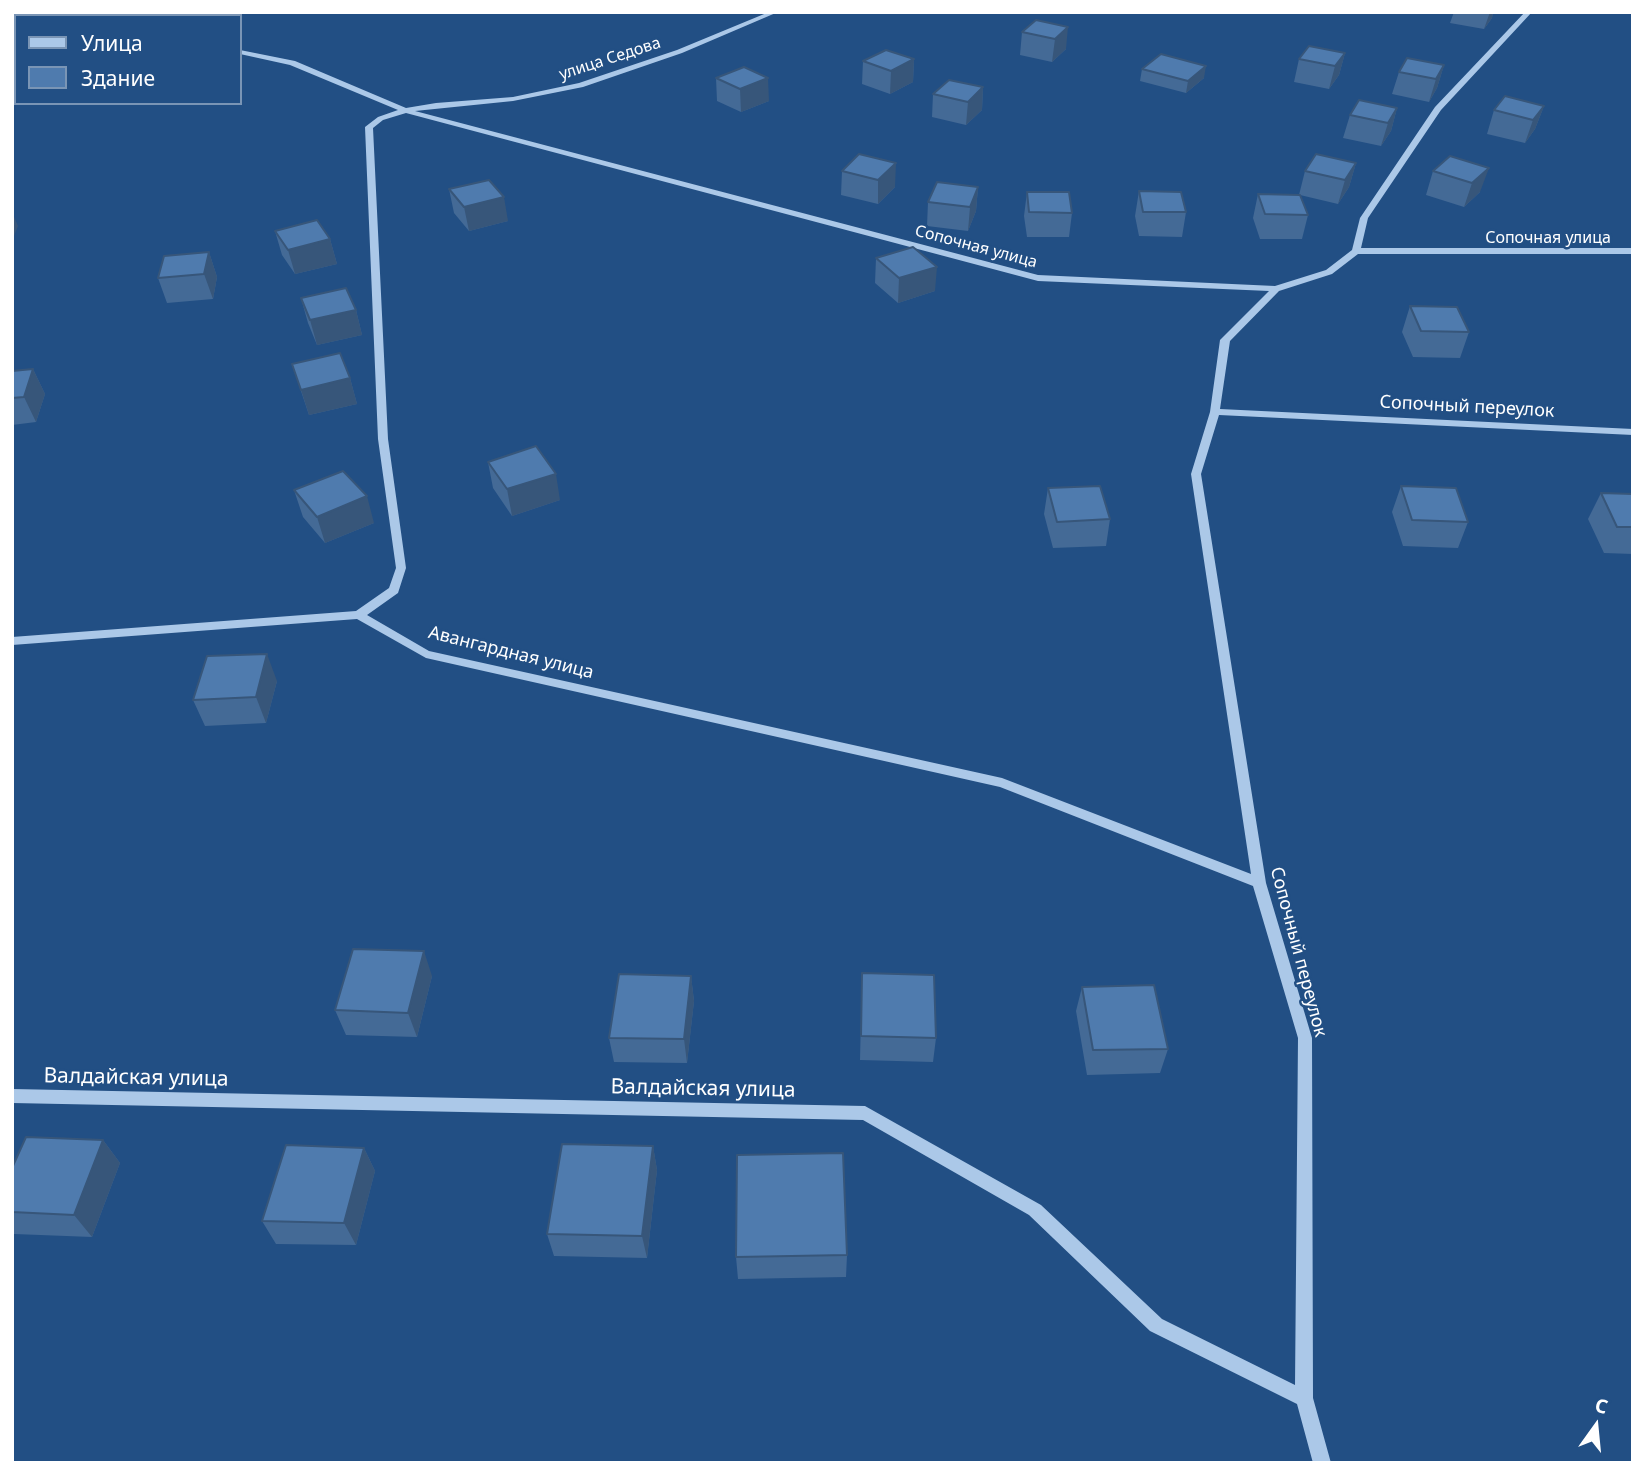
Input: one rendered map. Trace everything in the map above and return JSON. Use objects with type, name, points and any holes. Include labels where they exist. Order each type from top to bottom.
[{"type":"street","name":"улица Седова","points":[[404,110],[514,99],[579,86],[725,34],[775,12]]},
{"type":"street","points":[[1356,251],[1364,218],[1437,109],[1529,12]]},
{"type":"street","name":"Сопочная улица","points":[[242,52],[292,62],[404,110],[1038,278],[1276,289],[1329,272],[1356,251],[1633,251]]},
{"type":"street","points":[[12,641],[359,615],[394,590],[401,568],[383,439],[369,127],[385,116],[404,110]]},
{"type":"street","name":"Сопочный переулок","points":[[1276,289],[1225,340],[1215,412],[1196,474],[1259,883],[1306,1038],[1304,1398],[1322,1463]]},
{"type":"street","name":"Сопочный переулок","points":[[1215,412],[1633,432]]},
{"type":"street","name":"Авангардная улица","points":[[359,615],[426,653],[1002,783]]},
{"type":"street","points":[[1002,783],[1259,883]]},
{"type":"street","name":"Валдайская улица","points":[[12,1096],[865,1113],[1035,1210],[1156,1325],[1304,1398]]},
{"type":"building","points":[[1036,20],[1068,27],[1055,39],[1022,32]]},
{"type":"building","points":[[1309,46],[1345,53],[1335,66],[1299,59]]},
{"type":"building","points":[[886,50],[914,59],[891,71],[863,61]]},
{"type":"building","points":[[1161,54],[1206,66],[1188,81],[1142,69]]},
{"type":"building","points":[[1407,58],[1444,65],[1436,79],[1399,72]]},
{"type":"building","points":[[744,67],[768,78],[740,89],[716,78]]},
{"type":"building","points":[[949,80],[983,87],[968,102],[933,94]]},
{"type":"building","points":[[1505,96],[1544,106],[1533,120],[1494,110]]},
{"type":"building","points":[[1359,100],[1397,108],[1388,123],[1350,115]]},
{"type":"building","points":[[859,154],[896,163],[878,180],[842,171]]},
{"type":"building","points":[[1316,154],[1356,163],[1345,180],[1305,171]]},
{"type":"building","points":[[1450,156],[1489,168],[1472,183],[1433,171]]},
{"type":"building","points":[[489,180],[504,197],[464,207],[449,189]]},
{"type":"building","points":[[937,182],[978,187],[970,207],[928,202]]},
{"type":"building","points":[[1139,191],[1181,192],[1186,212],[1143,212]]},
{"type":"building","points":[[1027,192],[1069,192],[1072,213],[1029,212]]},
{"type":"building","points":[[1258,194],[1300,195],[1308,215],[1265,214]]},
{"type":"building","points":[[317,220],[330,239],[288,250],[275,231]]},
{"type":"building","points":[[913,247],[937,267],[899,278],[876,258]]},
{"type":"building","points":[[209,252],[204,274],[158,278],[164,256]]},
{"type":"building","points":[[346,288],[356,310],[310,320],[301,298]]},
{"type":"building","points":[[1410,306],[1457,307],[1469,332],[1421,331]]},
{"type":"building","points":[[340,353],[350,378],[301,390],[292,364]]},
{"type":"building","points":[[33,369],[24,397],[12,398],[12,371]]},
{"type":"building","points":[[536,446],[556,474],[507,489],[488,462]]},
{"type":"building","points":[[343,471],[367,496],[317,517],[294,490]]},
{"type":"building","points":[[1100,486],[1110,519],[1057,522],[1048,488]]},
{"type":"building","points":[[1401,486],[1456,488],[1468,522],[1412,520]]},
{"type":"building","points":[[1601,493],[1633,494],[1633,527],[1617,527]]},
{"type":"building","points":[[267,654],[256,697],[193,700],[207,656]]},
{"type":"building","points":[[353,949],[424,951],[408,1013],[335,1010]]},
{"type":"building","points":[[862,973],[934,975],[936,1038],[861,1036]]},
{"type":"building","points":[[619,974],[691,976],[684,1039],[609,1038]]},
{"type":"building","points":[[1154,985],[1168,1049],[1093,1050],[1082,987]]},
{"type":"building","points":[[26,1137],[103,1140],[74,1215],[12,1212],[12,1168]]},
{"type":"building","points":[[562,1144],[653,1146],[642,1236],[547,1234]]},
{"type":"building","points":[[286,1145],[364,1148],[344,1223],[262,1221]]},
{"type":"building","points":[[843,1153],[847,1255],[736,1257],[737,1155]]}]
